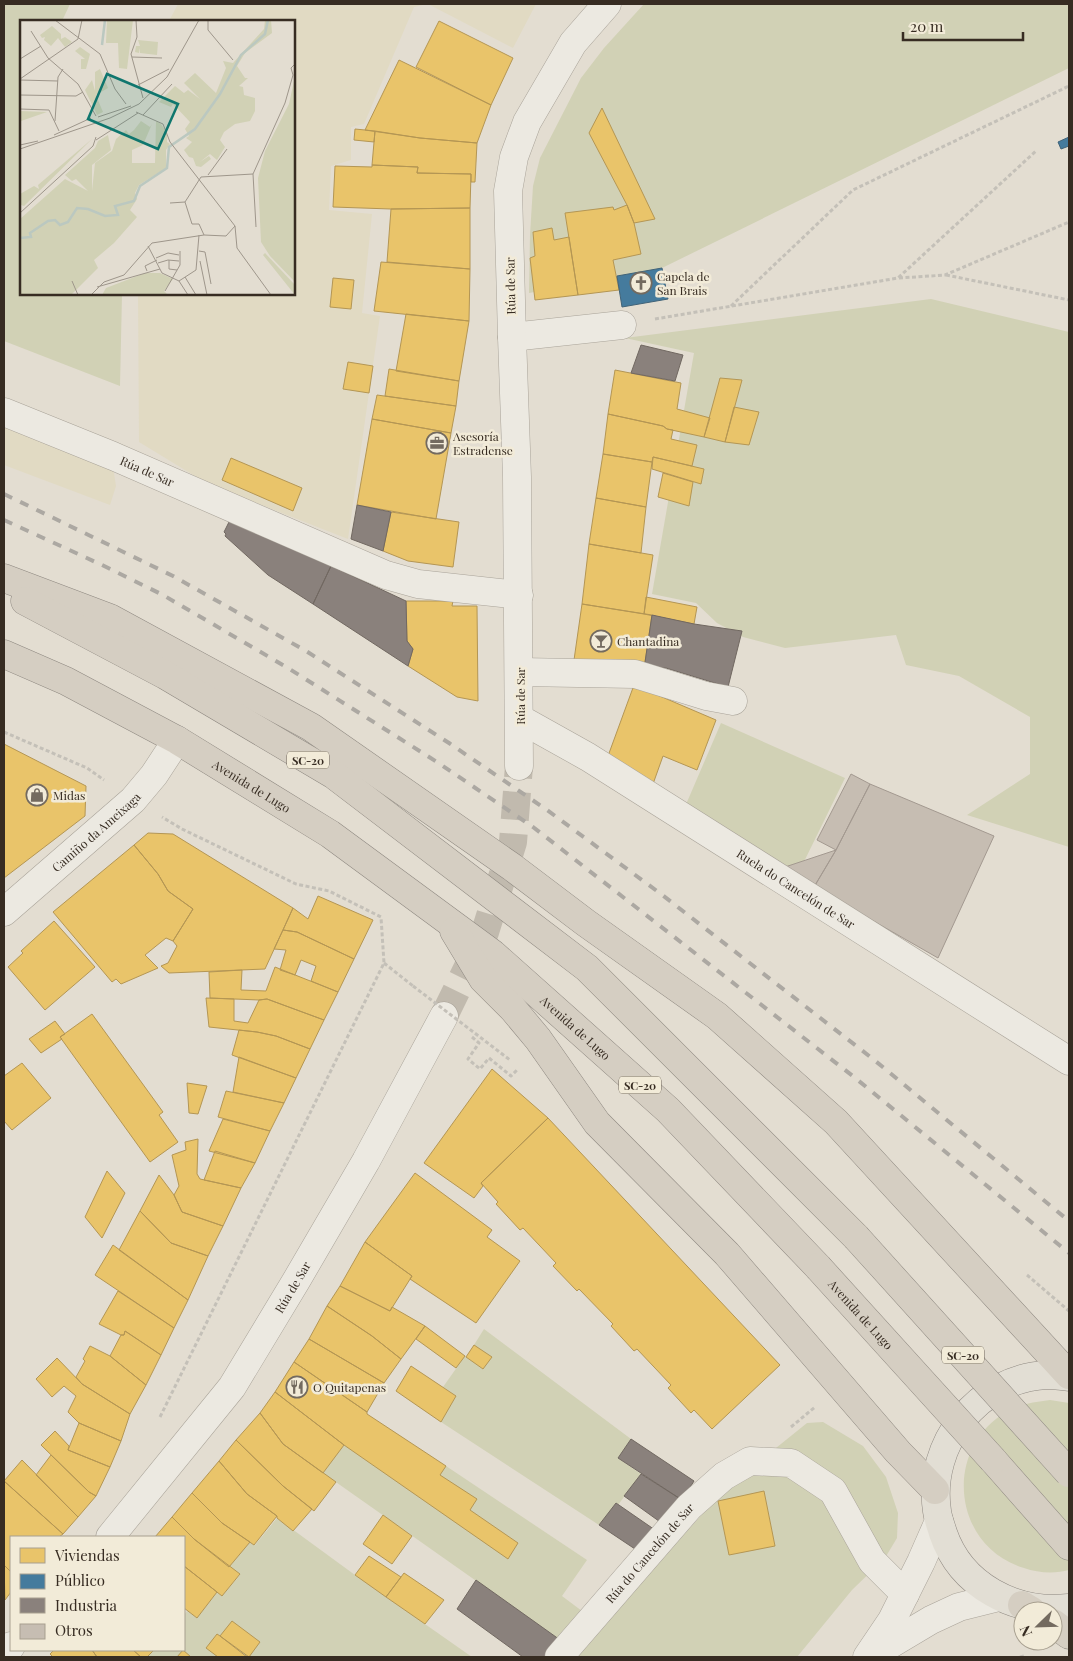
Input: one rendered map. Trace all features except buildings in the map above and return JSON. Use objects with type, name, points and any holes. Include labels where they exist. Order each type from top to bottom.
[{"type":"highway","points":[[4,578],[110,618],[311,727],[512,867],[586,923],[717,1016],[836,1122],[1069,1376]]},
{"type":"highway","name":"SC-20","points":[[4,590],[166,675],[334,775],[587,968],[856,1237],[1069,1473]]},
{"type":"highway","name":"Avenida de Lugo","points":[[4,654],[66,681],[177,740],[330,834],[494,954],[668,1110],[818,1267],[1069,1546]]},
{"type":"highway","points":[[446,919],[483,979],[514,1009],[538,1039],[597,1123],[727,1254],[898,1452],[935,1490]]},
{"type":"main road","points":[[1013,1601],[975,1581],[956,1559],[946,1540],[939,1522],[935,1490],[942,1451],[963,1416],[993,1391],[1011,1382],[1047,1375],[1069,1376]]},
{"type":"street","name":"Rúa de Sar","points":[[519,766],[520,672],[517,477],[508,191],[514,157],[527,122],[573,43],[606,4]]},
{"type":"street","points":[[512,337],[622,325]]},
{"type":"street","name":"Rúa de Sar","points":[[4,412],[113,456],[386,575],[418,584],[519,595]]},
{"type":"street","points":[[520,672],[635,674],[706,696],[733,701]]},
{"type":"street","name":"Ruela do Cancelón de Sar","points":[[520,719],[588,757],[1069,1061]]},
{"type":"street","name":"Camiño da Ameixaga","points":[[4,912],[133,800],[154,775],[177,740]]},
{"type":"street","name":"Rúa de Sar","points":[[111,1536],[232,1386],[366,1161],[444,1016]]},
{"type":"street","name":"Rúa do Cancelón de Sar","points":[[559,1657],[690,1507],[724,1476],[750,1461],[791,1463],[833,1491],[872,1560],[905,1594]]},
{"type":"street","points":[[867,1657],[892,1620],[939,1522]]},
{"type":"street","points":[[867,1657],[915,1629],[960,1607],[1013,1604]]},
{"type":"path","points":[[730,306],[853,190],[1069,86]]},
{"type":"path","points":[[898,278],[1037,150]]},
{"type":"path","points":[[946,275],[1069,222]]},
{"type":"path","points":[[622,325],[898,278],[946,275],[1069,300]]},
{"type":"path","points":[[4,732],[87,768],[133,800],[182,829],[296,884],[328,891],[381,917],[384,963],[157,1424]]},
{"type":"path","points":[[384,963],[510,1060]]},
{"type":"path","points":[[471,1037],[479,1043],[468,1059],[480,1069],[488,1058],[511,1076]]},
{"type":"path","points":[[1020,1657],[1024,1657]]},
{"type":"shaded area","points":[[178,4],[427,4],[414,7],[364,124],[351,127],[351,160],[331,166],[329,210],[372,214],[362,313],[380,316],[348,539],[208,484],[139,442],[138,295],[295,295],[295,20],[170,20]]},
{"type":"shaded area","points":[[428,4],[536,4],[513,48]]},
{"type":"shaded area","points":[[4,427],[113,467],[116,486],[110,505],[4,465]]},
{"type":"green space","points":[[4,4],[70,4],[62,20],[20,20],[20,295],[122,295],[120,386],[4,341]]},
{"type":"green space","points":[[644,4],[1069,4],[1069,68],[662,268],[529,293],[533,186],[540,158],[581,78],[604,48]]},
{"type":"green space","points":[[931,299],[1069,332],[1069,847],[967,815],[1030,774],[1030,717],[959,676],[906,665],[896,635],[785,648],[743,637],[717,623],[696,603],[652,594],[694,353],[625,338]]},
{"type":"green space","points":[[721,723],[845,778],[795,880],[684,809]]},
{"type":"green space","points":[[484,1329],[631,1439],[618,1458],[641,1474],[618,1505],[616,1504],[599,1525],[441,1422],[456,1396],[443,1387],[465,1356],[483,1369],[491,1357],[474,1345]]},
{"type":"green space","points":[[1050,1400],[1069,1403],[1069,1570],[1041,1572],[1029,1570],[1000,1557],[982,1540],[970,1519],[964,1496],[965,1473],[972,1449],[985,1429],[1011,1409]]},
{"type":"green space","points":[[823,1422],[863,1446],[886,1477],[898,1513],[897,1538],[885,1558],[852,1590],[797,1657],[574,1657],[724,1490],[807,1423]]},
{"type":"green space","points":[[344,1445],[508,1558],[518,1543],[470,1510],[440,1475],[446,1466],[587,1560],[562,1596],[586,1614],[563,1642],[323,1473]]},
{"type":"green space","points":[[277,1518],[472,1657],[147,1657],[153,1651],[185,1651],[185,1614],[187,1611],[197,1618],[217,1592],[223,1595],[240,1575],[229,1567],[250,1542],[255,1545]]},
{"type":"tunnel","points":[[444,1016],[485,932],[513,842],[519,766]]},
{"type":"railway","points":[[4,494],[173,576],[306,651],[449,743],[547,810],[661,894],[873,1059],[1069,1221]]},
{"type":"railway","points":[[4,520],[163,595],[288,668],[437,762],[533,827],[854,1077],[1069,1253]]},
{"type":"place","name":"Capela de San Brais","points":[[641,283]]},
{"type":"place","name":"Asesoría Estradense","points":[[437,443]]},
{"type":"place","name":"Chantadina","points":[[601,641]]},
{"type":"place","name":"Midas","points":[[37,795]]},
{"type":"place","name":"O Quitapenas","points":[[297,1387]]}]
